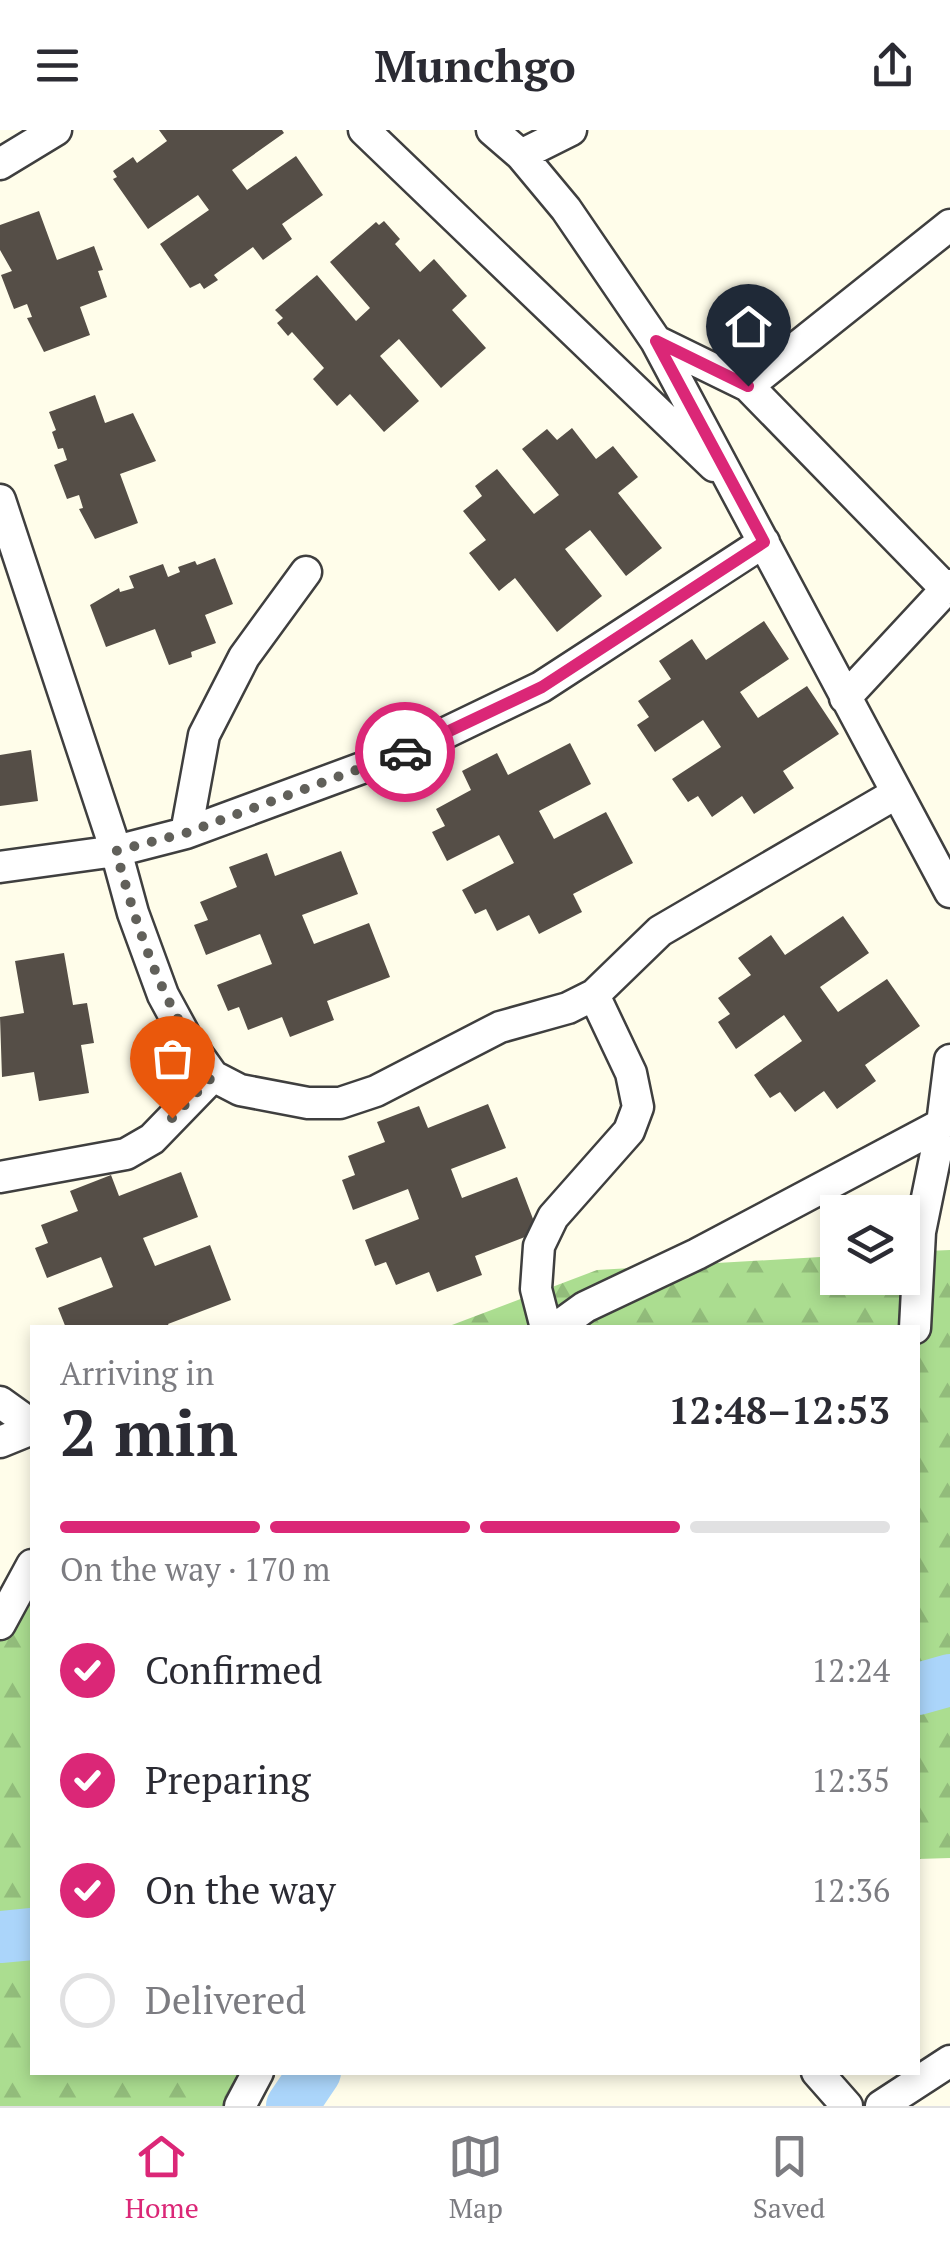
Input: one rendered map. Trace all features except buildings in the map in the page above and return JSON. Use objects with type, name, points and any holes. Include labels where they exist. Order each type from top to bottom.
[{"type":"street","points":[[0,164],[56,130]]},
{"type":"street","points":[[364,130],[734,486]]},
{"type":"street","points":[[492,130],[521,155],[566,209],[656,341],[950,892]]},
{"type":"street","points":[[521,155],[571,130]]},
{"type":"street","points":[[748,386],[950,225]]},
{"type":"street","points":[[656,341],[748,386],[948,587],[845,698]]},
{"type":"street","points":[[0,500],[163,996],[213,1076],[240,1090],[308,1103],[340,1103],[376,1091],[500,1027],[568,1008],[594,995],[660,931],[897,793]]},
{"type":"street","points":[[0,867],[116,851],[186,833],[408,751],[542,687],[764,542]]},
{"type":"street","points":[[186,833],[204,735],[244,657],[306,572]]},
{"type":"street","points":[[545,1325],[536,1289],[539,1246],[553,1217],[630,1131],[638,1107],[631,1073],[594,995]]},
{"type":"street","points":[[914,1325],[920,1232],[942,1124],[950,1060]]},
{"type":"street","points":[[0,1177],[126,1154],[152,1139],[213,1076]]},
{"type":"street","points":[[560,1325],[585,1307],[696,1254],[942,1124]]},
{"type":"street","points":[[0,1402],[30,1425]]},
{"type":"street","points":[[0,1442],[30,1428]]},
{"type":"street","points":[[0,1624],[30,1569]]},
{"type":"street","points":[[881,2106],[950,2061]]},
{"type":"street","points":[[240,2106],[256,2075]]},
{"type":"street","points":[[821,2075],[847,2106]]},
{"type":"green space","points":[[950,1250],[950,1858],[920,1859],[920,1325],[452,1325],[597,1270],[820,1257],[820,1295],[920,1295],[920,1251]]},
{"type":"green space","points":[[30,1587],[30,2075],[271,2075],[252,2106],[0,2106],[0,1627]]},
{"type":"waterway","points":[[920,1688],[950,1680]]},
{"type":"waterway","points":[[0,1937],[30,1934]]},
{"type":"waterway","points":[[292,2106],[313,2075]]},
{"type":"way so far","points":[[172,1118],[213,1076],[163,996],[116,851],[186,833],[405,752]]},
{"type":"route","points":[[405,752],[542,687],[764,542],[656,341],[748,386]]}]
